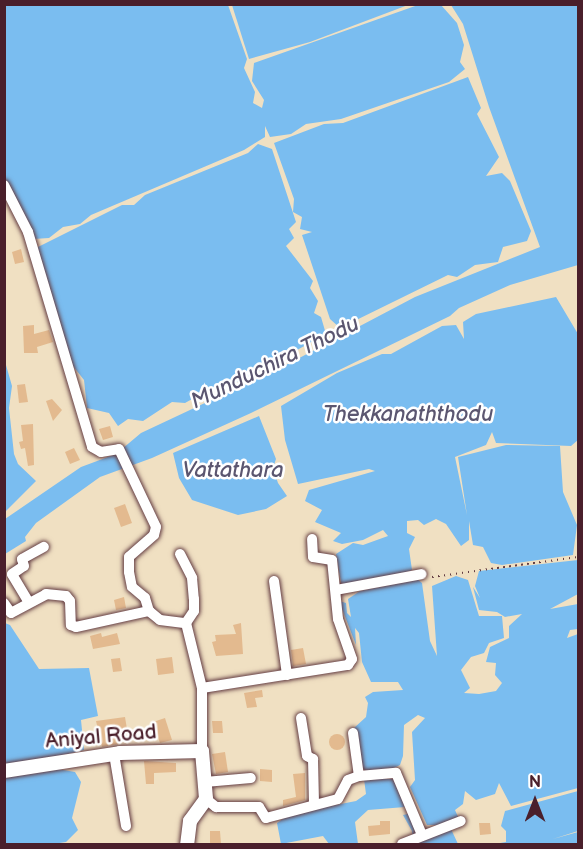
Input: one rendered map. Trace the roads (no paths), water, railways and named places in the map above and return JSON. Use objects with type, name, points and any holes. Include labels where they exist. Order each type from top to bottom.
[{"type":"main road","name":"Aniyal Road","points":[[4,771],[114,754],[202,751]]},
{"type":"main road","points":[[187,844],[190,821],[206,799],[202,751]]},
{"type":"street","points":[[4,185],[28,232],[92,447],[101,452],[119,449],[156,527],[154,535],[129,556],[132,587],[145,598],[149,611],[160,620],[186,623]]},
{"type":"street","points":[[202,688],[348,664],[352,659],[338,620],[332,560],[313,557],[312,539]]},
{"type":"street","points":[[28,601],[12,574],[24,566],[22,559],[44,547]]},
{"type":"street","points":[[180,554],[192,578],[194,611],[186,623],[202,688],[202,751]]},
{"type":"street","points":[[336,590],[422,574]]},
{"type":"street","points":[[274,581],[287,675]]},
{"type":"street","points":[[4,603],[11,613],[28,601],[46,594],[66,596],[70,601],[71,625],[76,627],[149,611]]},
{"type":"street","points":[[301,718],[307,756],[313,759],[314,803]]},
{"type":"street","points":[[353,733],[358,776]]},
{"type":"street","points":[[114,754],[126,826]]},
{"type":"street","points":[[206,799],[216,807],[259,807],[266,818],[314,803],[338,799],[348,780],[358,776],[399,774],[419,836]]},
{"type":"street","points":[[205,782],[251,778]]},
{"type":"street","points":[[402,844],[461,821]]},
{"type":"water","points":[[232,4],[408,5],[310,42],[249,59]]},
{"type":"water","points":[[4,5],[228,5],[247,59],[244,68],[255,92],[253,103],[262,108],[264,100],[252,81],[254,63],[418,5],[441,5],[457,23],[464,45],[460,62],[465,69],[449,82],[341,119],[306,124],[291,134],[270,137],[265,126],[265,137],[244,150],[91,215],[80,224],[63,227],[49,238],[33,239],[5,179]]},
{"type":"water","points":[[451,5],[578,5],[578,265],[510,285],[459,308],[450,316],[251,413],[152,458],[100,477],[36,523],[25,537],[26,541],[5,554],[5,519],[81,467],[116,454],[141,433],[286,365],[415,297],[540,247],[489,107],[463,24]]},
{"type":"water","points":[[468,77],[481,108],[477,114],[499,157],[486,176],[502,173],[510,181],[531,231],[527,241],[503,247],[498,262],[475,265],[457,277],[448,275],[340,328],[330,319],[302,235],[312,232],[300,229],[302,217],[293,212],[294,199],[274,143],[324,124],[343,123]]},
{"type":"water","points":[[258,144],[272,149],[296,222],[289,229],[294,238],[286,246],[313,281],[310,288],[318,301],[314,313],[321,317],[326,334],[241,381],[210,389],[185,403],[172,402],[143,421],[128,419],[118,426],[109,413],[87,408],[84,380],[73,366],[34,249],[122,205],[134,205],[145,195],[248,153]]},
{"type":"water","name":"Thekkanaththodu","points":[[556,297],[578,334],[578,440],[571,446],[496,443],[492,432],[486,445],[455,457],[467,515],[458,457],[506,445],[560,446],[563,492],[577,525],[573,555],[502,565],[491,563],[483,547],[473,545],[469,521],[469,540],[461,546],[446,524],[436,519],[424,525],[418,520],[407,521],[407,533],[415,537],[409,549],[412,570],[395,577],[413,576],[422,583],[430,641],[437,656],[432,586],[456,576],[468,580],[479,616],[502,616],[504,638],[489,643],[484,653],[471,657],[461,670],[470,688],[464,693],[479,694],[496,691],[502,683],[495,675],[496,663],[486,662],[490,647],[509,638],[509,626],[522,614],[505,617],[497,612],[479,610],[473,587],[480,598],[475,586],[479,571],[578,560],[578,594],[550,609],[578,604],[578,629],[570,630],[567,638],[578,634],[578,788],[511,806],[499,783],[495,794],[476,800],[465,791],[463,804],[455,810],[459,819],[450,825],[427,825],[410,787],[415,780],[412,732],[425,718],[418,715],[404,725],[403,756],[400,765],[390,770],[367,773],[360,764],[354,728],[366,717],[368,703],[365,697],[373,692],[403,690],[398,682],[371,682],[362,662],[359,633],[355,628],[356,645],[339,601],[346,603],[347,613],[351,617],[348,599],[360,591],[390,585],[342,588],[336,554],[353,543],[363,545],[388,536],[383,530],[363,540],[342,544],[333,541],[341,533],[315,522],[322,510],[305,501],[309,490],[375,471],[369,469],[298,484],[285,440],[281,406],[337,373],[382,354],[391,354],[442,326],[456,325],[464,339],[463,322],[476,314]]},
{"type":"water","points":[[4,358],[12,386],[9,408],[14,454],[18,464],[36,481],[5,512]]},
{"type":"water","name":"Vattathara","points":[[259,416],[276,459],[273,468],[278,483],[287,496],[266,509],[238,515],[192,500],[179,478],[173,453]]},
{"type":"water","points":[[5,623],[10,625],[39,669],[89,668],[98,716],[81,720],[84,750],[5,769]]},
{"type":"water","points":[[52,768],[75,772],[81,782],[72,818],[78,830],[66,842],[5,844],[4,776]]},
{"type":"water","points":[[364,779],[393,779],[405,807],[368,810],[355,822],[358,844],[329,844],[323,836],[281,844],[277,823],[290,814],[356,801],[366,794]]},
{"type":"water","points":[[578,791],[578,831],[553,839],[578,832],[578,844],[494,844],[506,842],[506,831],[501,826],[505,811]]},
{"type":"water","points":[[412,813],[418,834],[451,829],[458,844],[413,844],[412,831],[403,815]]},
{"type":"water label","name":"Munduchira Thodu","points":[[275,363]]}]
